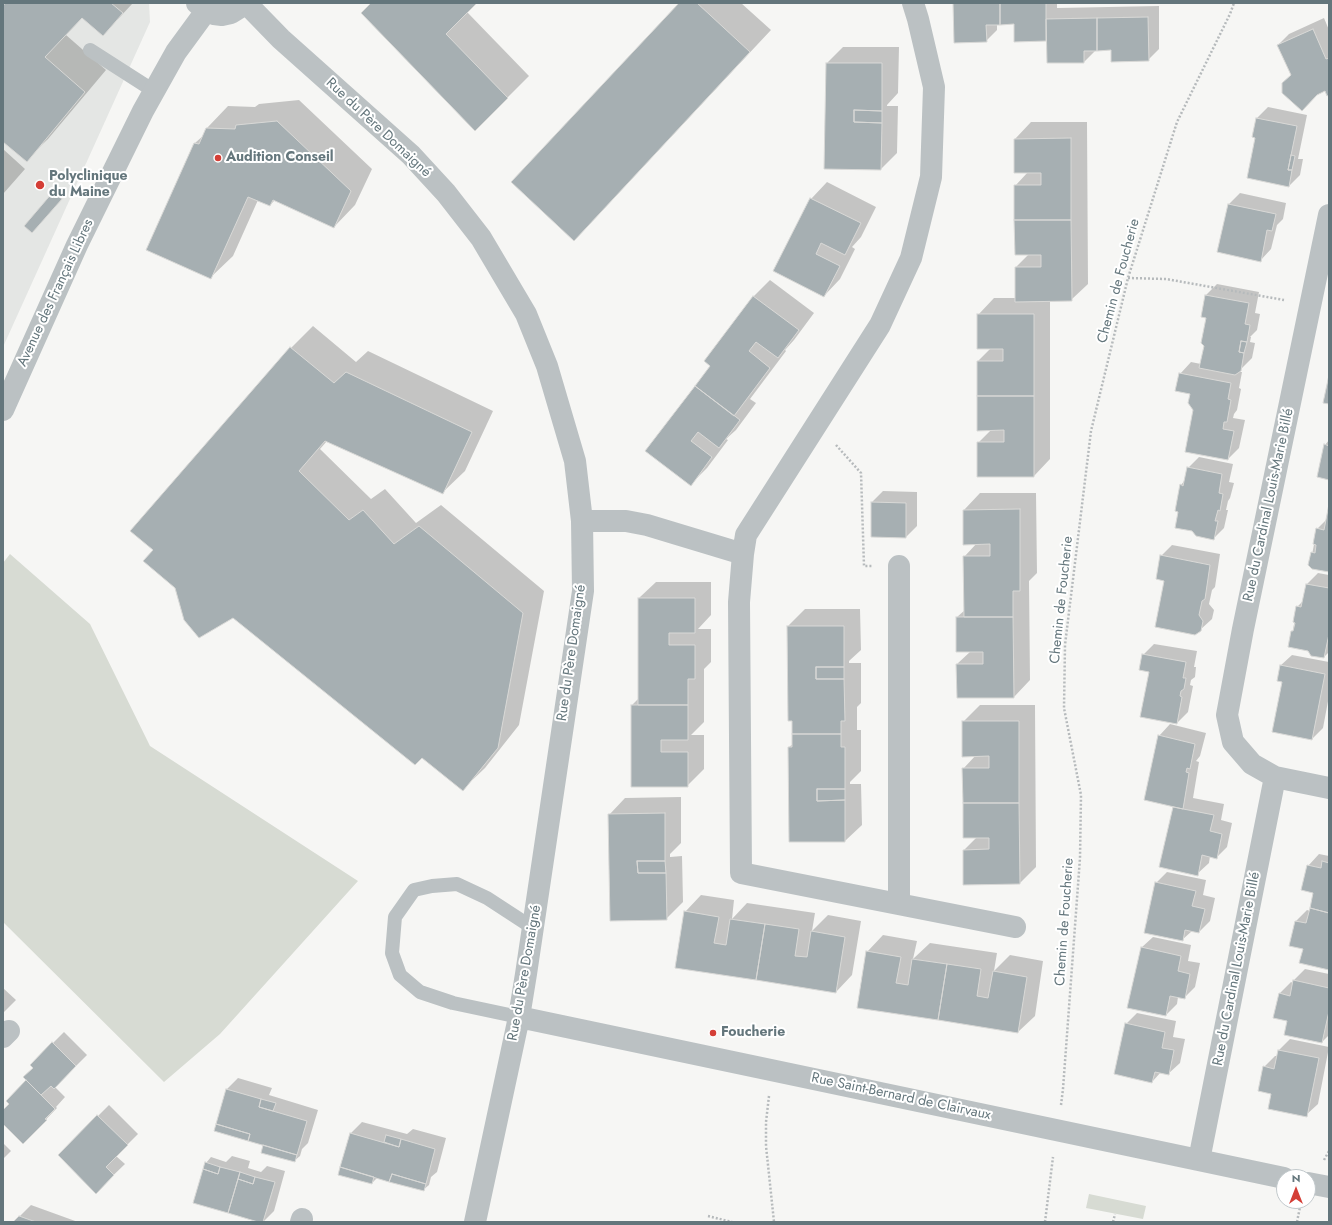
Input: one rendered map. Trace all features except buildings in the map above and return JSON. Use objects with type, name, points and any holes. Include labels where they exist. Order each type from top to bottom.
[{"type":"street","points":[[201,7],[214,14],[222,15],[231,13],[245,3]]},
{"type":"street","name":"Rue du Père Domaigné","points":[[245,3],[281,39],[411,155],[446,193],[481,238],[526,314],[547,366],[576,461],[582,521],[582,591],[519,1017],[475,1222]]},
{"type":"street","points":[[913,3],[934,87],[930,177],[911,258],[880,325],[746,535],[739,602],[741,873],[1015,927]]},
{"type":"street","name":"Avenue des Français Libres","points":[[3,410],[77,244],[139,118],[201,7]]},
{"type":"street","name":"Rue du Cardinal Louis-Marie Billé","points":[[1329,214],[1243,629],[1227,715],[1233,742],[1252,764],[1275,777],[1329,788]]},
{"type":"street","points":[[582,521],[626,521],[648,525],[743,554]]},
{"type":"street","points":[[899,566],[899,904]]},
{"type":"street","name":"Rue du Cardinal Louis-Marie Billé","points":[[1199,1160],[1275,777]]},
{"type":"street","name":"Rue Saint-Bernard de Clairvaux","points":[[519,1017],[1276,1176]]},
{"type":"street","points":[[1316,1185],[1329,1188]]},
{"type":"lane","points":[[90,50],[154,91]]},
{"type":"lane","points":[[519,1017],[453,1003],[420,992],[400,976],[392,953],[395,917],[414,890],[432,886],[457,884],[487,898],[533,928]]},
{"type":"path","name":"Chemin de Foucherie","points":[[1045,1222],[1063,1089],[1080,858],[1081,795],[1064,708],[1065,645],[1091,431],[1128,278],[1177,122],[1234,3]]},
{"type":"path","points":[[1128,278],[1166,279],[1310,304]]},
{"type":"path","points":[[818,423],[861,474],[864,566],[899,566]]},
{"type":"path","points":[[769,1095],[766,1122],[766,1146],[774,1222]]},
{"type":"path","points":[[1297,1222],[1299,1209]]},
{"type":"path","points":[[1113,1222],[1115,1214]]},
{"type":"path","points":[[708,1216],[732,1222]]},
{"type":"shaded area","name":"Polyclinique du Maine","points":[[3,3],[149,3],[150,22],[3,347]]},
{"type":"shaded area","points":[[10,554],[90,624],[150,746],[358,881],[220,1034],[164,1082],[3,922],[3,563]]},
{"type":"shaded area","points":[[1089,1194],[1146,1206],[1143,1219],[1086,1208]]},
{"type":"place","name":"Audition Conseil","points":[[218,158]]},
{"type":"place","name":"Polyclinique du Maine","points":[[40,185]]},
{"type":"place","name":"Foucherie","points":[[713,1033]]}]
